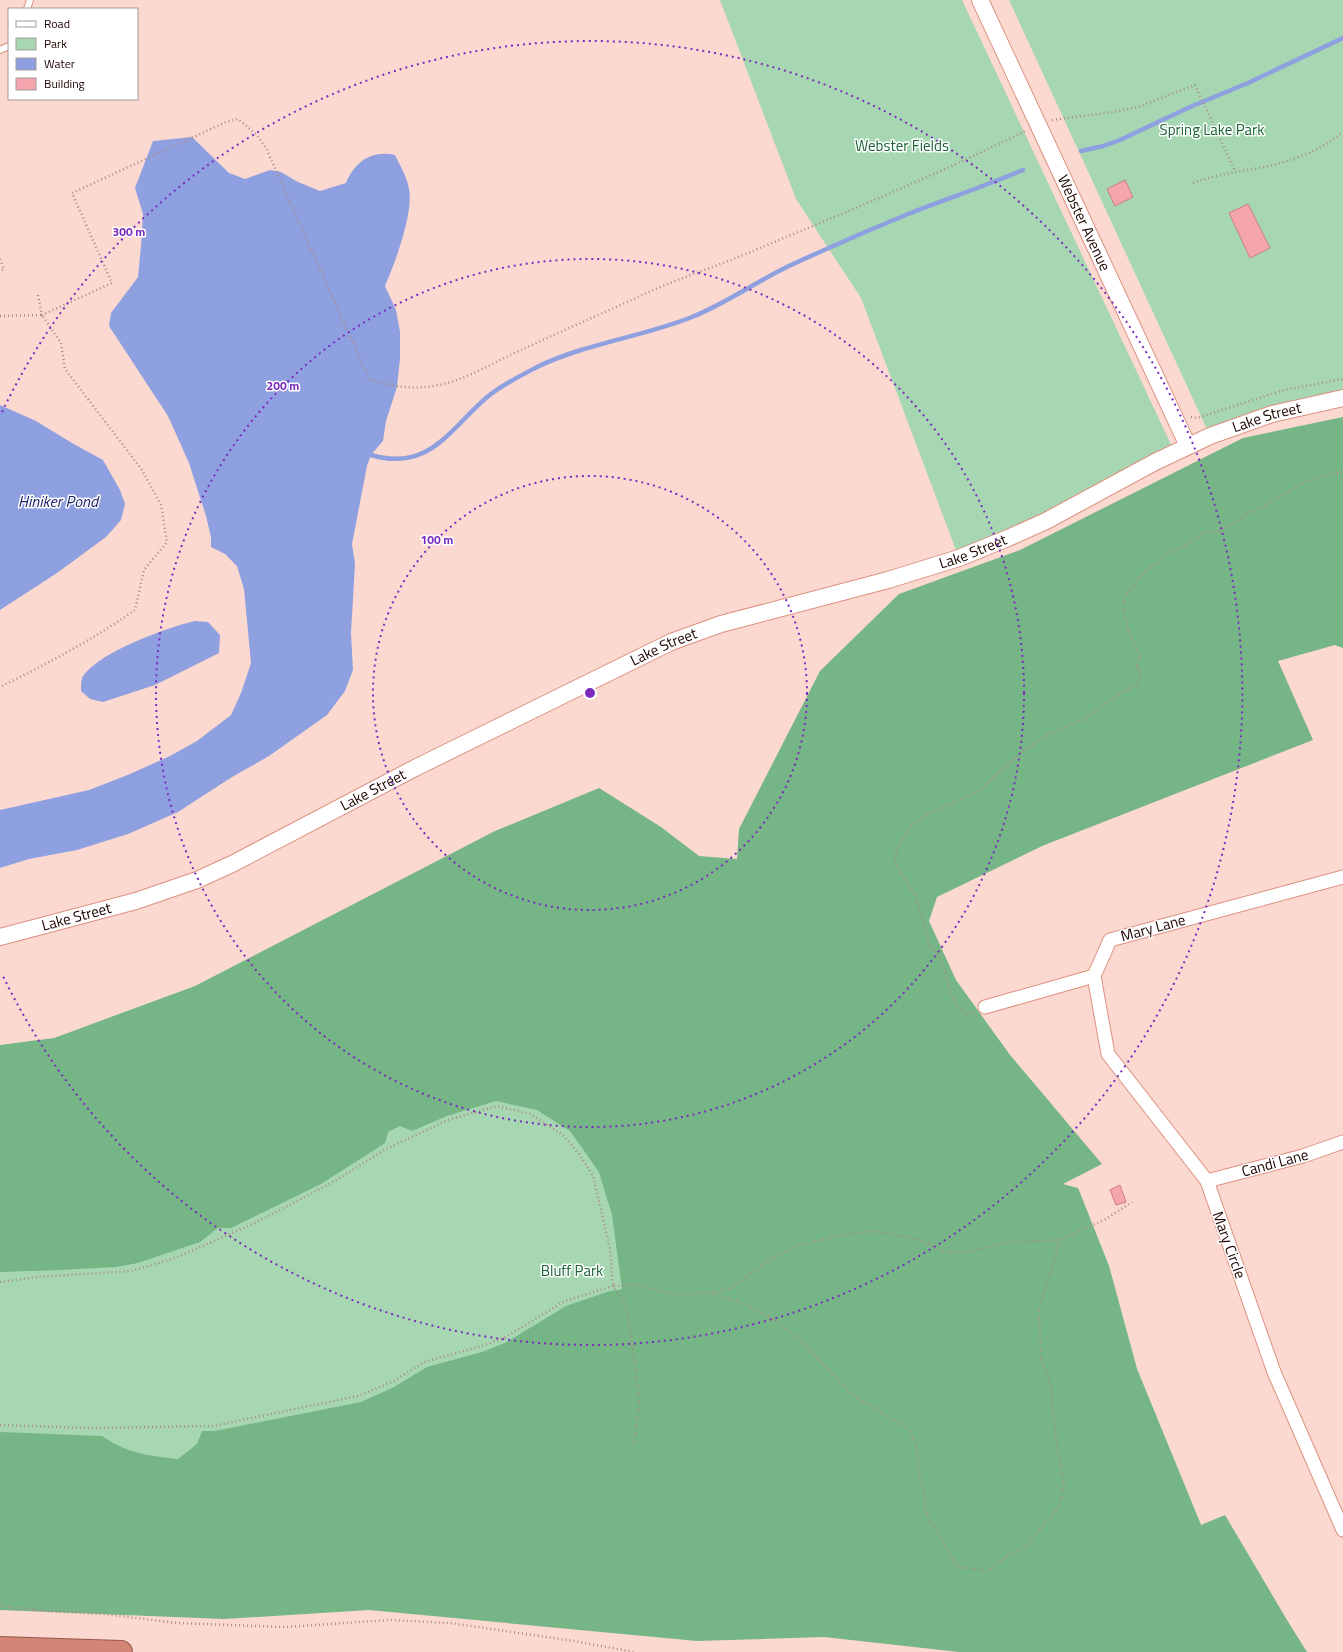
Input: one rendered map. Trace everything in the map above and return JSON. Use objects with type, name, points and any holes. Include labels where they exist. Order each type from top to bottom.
[{"type":"highway","points":[[0,1648],[121,1652]]},
{"type":"street","name":"Webster Avenue","points":[[980,0],[1188,446]]},
{"type":"street","name":"Lake Street","points":[[0,937],[136,900],[197,880],[232,864],[416,768],[671,642],[721,624],[888,580],[963,556],[1046,521],[1155,462],[1188,446],[1272,414],[1343,398]]},
{"type":"street","name":"Mary Lane","points":[[1094,976],[1110,940],[1343,877]]},
{"type":"street","points":[[985,1007],[1094,976]]},
{"type":"street","name":"Mary Circle","points":[[1094,976],[1108,1054],[1207,1181],[1274,1372],[1343,1530]]},
{"type":"street","name":"Candi Lane","points":[[1207,1181],[1303,1156],[1343,1142]]},
{"type":"path","points":[[0,316],[42,315],[112,283],[72,193],[226,122],[238,119],[256,134],[266,148],[369,379],[402,388],[421,388],[440,385],[462,378],[647,293],[946,170],[1038,125],[1052,120],[1113,112],[1138,107],[1195,85],[1235,171]]},
{"type":"path","points":[[1193,183],[1217,175],[1257,168],[1288,160],[1325,145],[1343,132]]},
{"type":"path","points":[[0,259],[4,269],[0,271]]},
{"type":"path","points":[[0,687],[67,653],[106,630],[135,610],[144,570],[167,542],[161,505],[142,470],[65,369],[61,344],[42,315],[38,295]]},
{"type":"path","points":[[1190,417],[1197,418],[1284,390],[1343,379]]},
{"type":"path","points":[[985,1007],[968,1015],[956,1005],[950,991],[944,968],[938,956],[930,946],[914,892],[900,872],[894,859],[899,845],[911,826],[926,815],[979,791],[1022,753],[1047,735],[1083,720],[1109,700],[1136,686],[1142,676],[1136,667],[1140,655],[1129,633],[1123,611],[1124,597],[1139,578],[1167,554],[1195,540],[1202,533],[1221,531],[1249,512],[1257,510],[1305,482],[1343,471]]},
{"type":"path","points":[[0,1282],[37,1277],[131,1271],[175,1258],[262,1220],[335,1181],[386,1149],[448,1120],[497,1106],[530,1114],[563,1135],[579,1154],[593,1176],[610,1249],[613,1286],[626,1305],[634,1355],[639,1400],[634,1446]]},
{"type":"path","points":[[0,1425],[90,1428],[213,1426],[358,1396],[394,1381],[424,1362],[482,1346],[504,1338],[566,1301],[613,1286],[640,1285],[670,1294],[712,1293],[732,1288],[760,1266],[796,1246],[843,1235],[873,1231],[917,1238],[942,1251],[966,1253],[1004,1243],[1060,1240],[1106,1219],[1132,1202]]},
{"type":"path","points":[[712,1293],[742,1303],[775,1320],[801,1341],[854,1396],[909,1429],[917,1449],[918,1470],[925,1495],[925,1507],[929,1519],[958,1567],[988,1571],[1007,1556],[1027,1545],[1059,1508],[1064,1484],[1055,1432],[1050,1386],[1041,1359],[1039,1308],[1060,1240]]},
{"type":"path","points":[[0,1606],[46,1611],[104,1614],[177,1623],[231,1626],[285,1627],[390,1620],[450,1623],[574,1641],[634,1652]]},
{"type":"green space","name":"Webster Fields","points":[[720,0],[962,0],[1175,453],[959,558],[861,298],[796,199]]},
{"type":"green space","name":"Spring Lake Park","points":[[1009,0],[1343,0],[1343,398],[1210,436]]},
{"type":"green space","points":[[1343,417],[1343,648],[1335,645],[1278,661],[1313,740],[1042,846],[937,897],[929,921],[956,980],[1010,1055],[1102,1164],[1063,1184],[1078,1188],[1109,1266],[1137,1369],[1201,1525],[1225,1515],[1307,1652],[959,1652],[824,1637],[697,1641],[369,1610],[224,1619],[0,1610],[0,1432],[102,1436],[111,1442],[138,1453],[178,1459],[197,1444],[202,1431],[215,1431],[361,1402],[394,1387],[427,1367],[482,1352],[505,1343],[566,1306],[607,1292],[622,1289],[612,1215],[599,1172],[570,1131],[537,1110],[496,1101],[447,1116],[412,1131],[400,1126],[388,1132],[385,1143],[321,1184],[231,1228],[218,1228],[200,1242],[138,1263],[116,1267],[0,1272],[0,1045],[54,1038],[195,986],[495,831],[599,788],[661,827],[699,856],[737,859],[739,829],[820,671],[899,594],[1020,550],[1243,438]]},
{"type":"green space","name":"Bluff Park","points":[[533,1046],[1010,1184],[1078,1188],[1109,1266],[1137,1369],[1201,1525],[0,1484],[0,1222]]},
{"type":"water","points":[[192,137],[229,173],[245,179],[270,170],[281,172],[298,182],[320,191],[346,183],[354,169],[365,159],[378,154],[386,154],[395,155],[407,180],[410,199],[409,211],[403,238],[385,286],[396,310],[400,332],[400,358],[397,387],[386,421],[383,441],[371,455],[367,466],[352,544],[355,564],[351,633],[353,670],[345,691],[327,715],[269,756],[232,777],[178,812],[128,834],[77,850],[29,859],[0,868],[0,810],[89,790],[170,756],[197,741],[231,715],[241,693],[251,663],[244,589],[237,566],[225,554],[211,547],[211,537],[206,516],[189,463],[168,416],[109,326],[111,313],[138,277],[143,214],[135,188],[153,141]]},
{"type":"water","name":"Hiniker Pond","points":[[0,405],[36,421],[103,460],[120,490],[125,504],[121,520],[106,537],[57,573],[0,610]]},
{"type":"water","points":[[195,621],[208,622],[220,635],[219,653],[155,685],[103,702],[90,699],[81,691],[81,681],[83,676],[104,658],[119,649],[152,635]]},
{"type":"building","points":[[1125,180],[1133,197],[1115,206],[1107,189]]},
{"type":"building","points":[[1248,204],[1270,248],[1250,258],[1229,213]]},
{"type":"building","points":[[1120,1185],[1126,1202],[1116,1205],[1110,1190]]},
{"type":"waterway","points":[[1081,151],[1120,140],[1190,107],[1248,83],[1343,38]]},
{"type":"waterway","points":[[371,455],[391,459],[408,458],[423,453],[449,435],[492,393],[512,380],[539,366],[577,351],[654,330],[692,317],[717,305],[778,271],[835,245],[908,214],[1023,170]]}]
